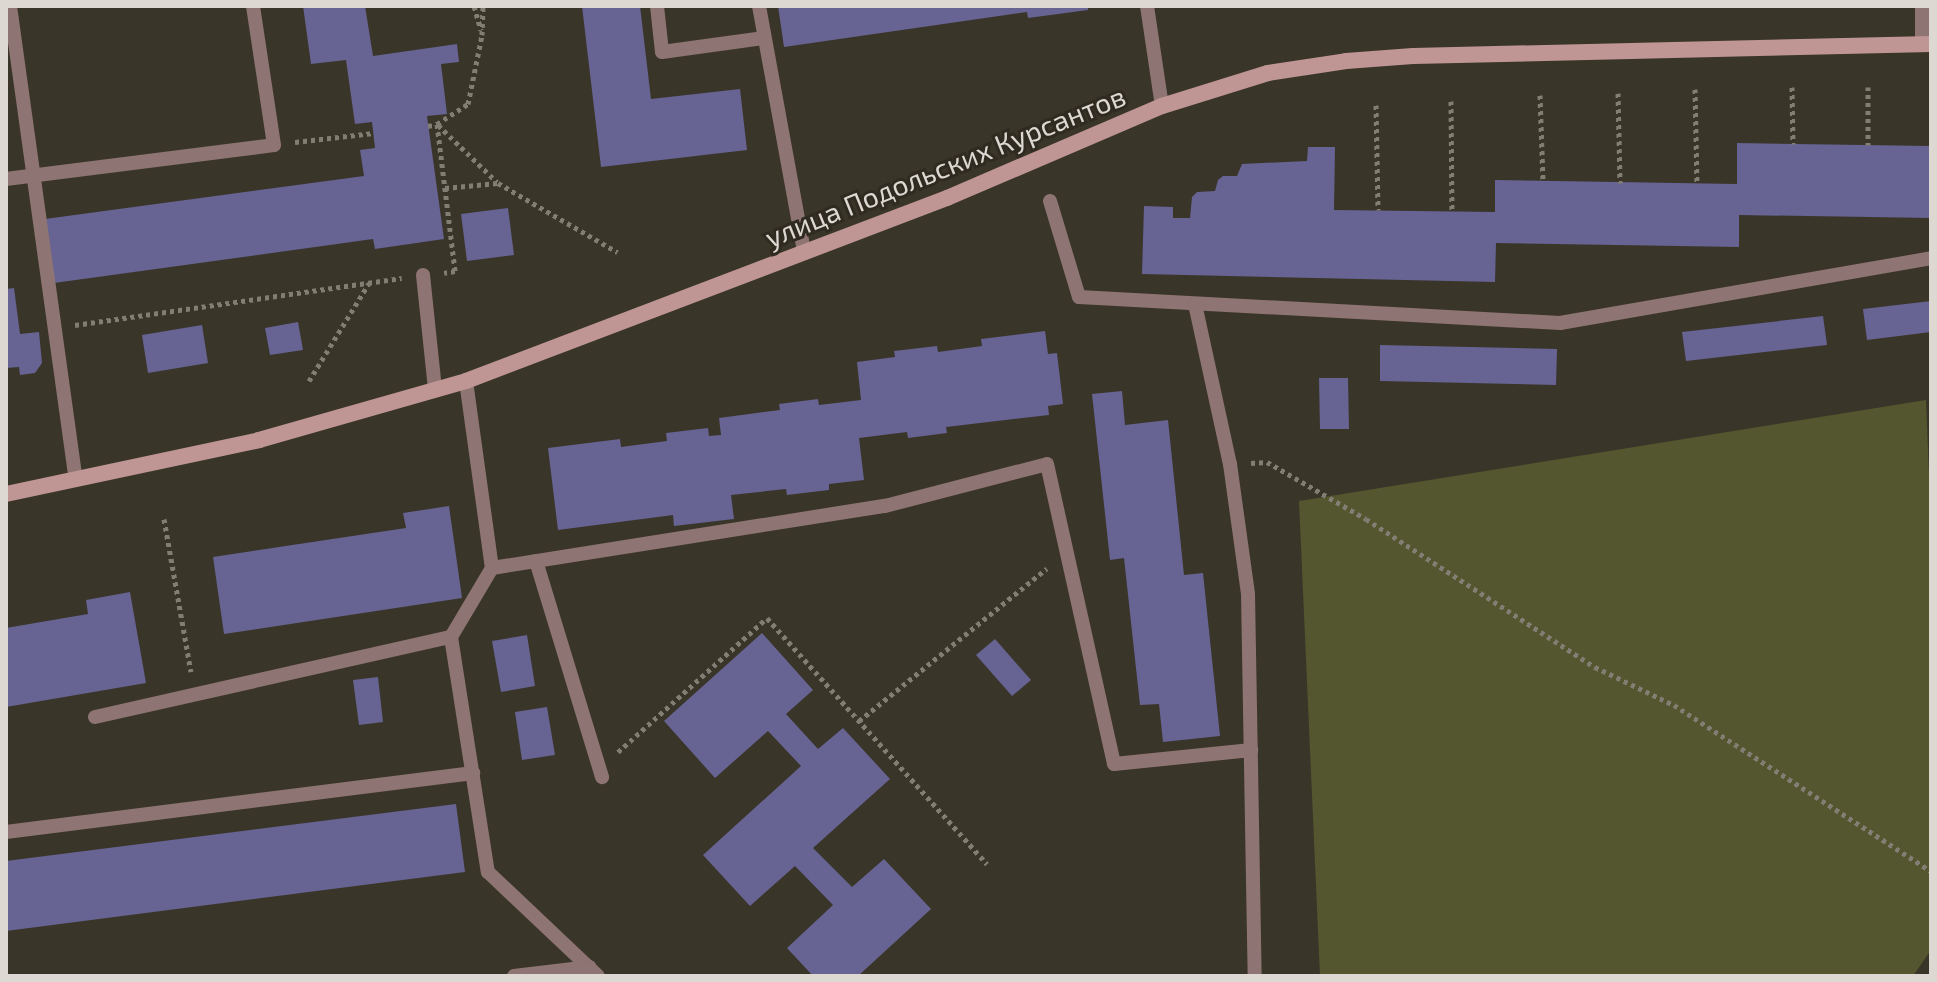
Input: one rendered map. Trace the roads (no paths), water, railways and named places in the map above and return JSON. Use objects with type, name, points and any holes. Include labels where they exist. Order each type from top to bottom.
[{"type":"street","name":"улица Подольских Курсантов","points":[[6,494],[259,440],[466,381],[947,198],[1162,106],[1268,73],[1373,59],[1926,44]]},
{"type":"lane","points":[[10,6],[31,176],[76,479]]},
{"type":"lane","points":[[6,179],[274,145],[253,6]]},
{"type":"lane","points":[[657,6],[662,52],[764,38]]},
{"type":"lane","points":[[759,6],[804,251]]},
{"type":"lane","points":[[1147,6],[1162,106]]},
{"type":"lane","points":[[1922,6],[1926,44]]},
{"type":"lane","points":[[1050,201],[1079,297],[1560,323],[1931,258]]},
{"type":"lane","points":[[423,275],[435,390]]},
{"type":"lane","points":[[1195,304],[1230,464],[1248,594],[1255,976]]},
{"type":"lane","points":[[466,381],[492,568],[451,637],[488,872],[592,973]]},
{"type":"lane","points":[[492,568],[885,506],[1047,464],[1114,764],[1251,750]]},
{"type":"lane","points":[[536,561],[600,773]]},
{"type":"lane","points":[[95,717],[194,692],[451,637]]},
{"type":"lane","points":[[6,832],[473,773]]},
{"type":"lane","points":[[514,976],[592,973]]}]
